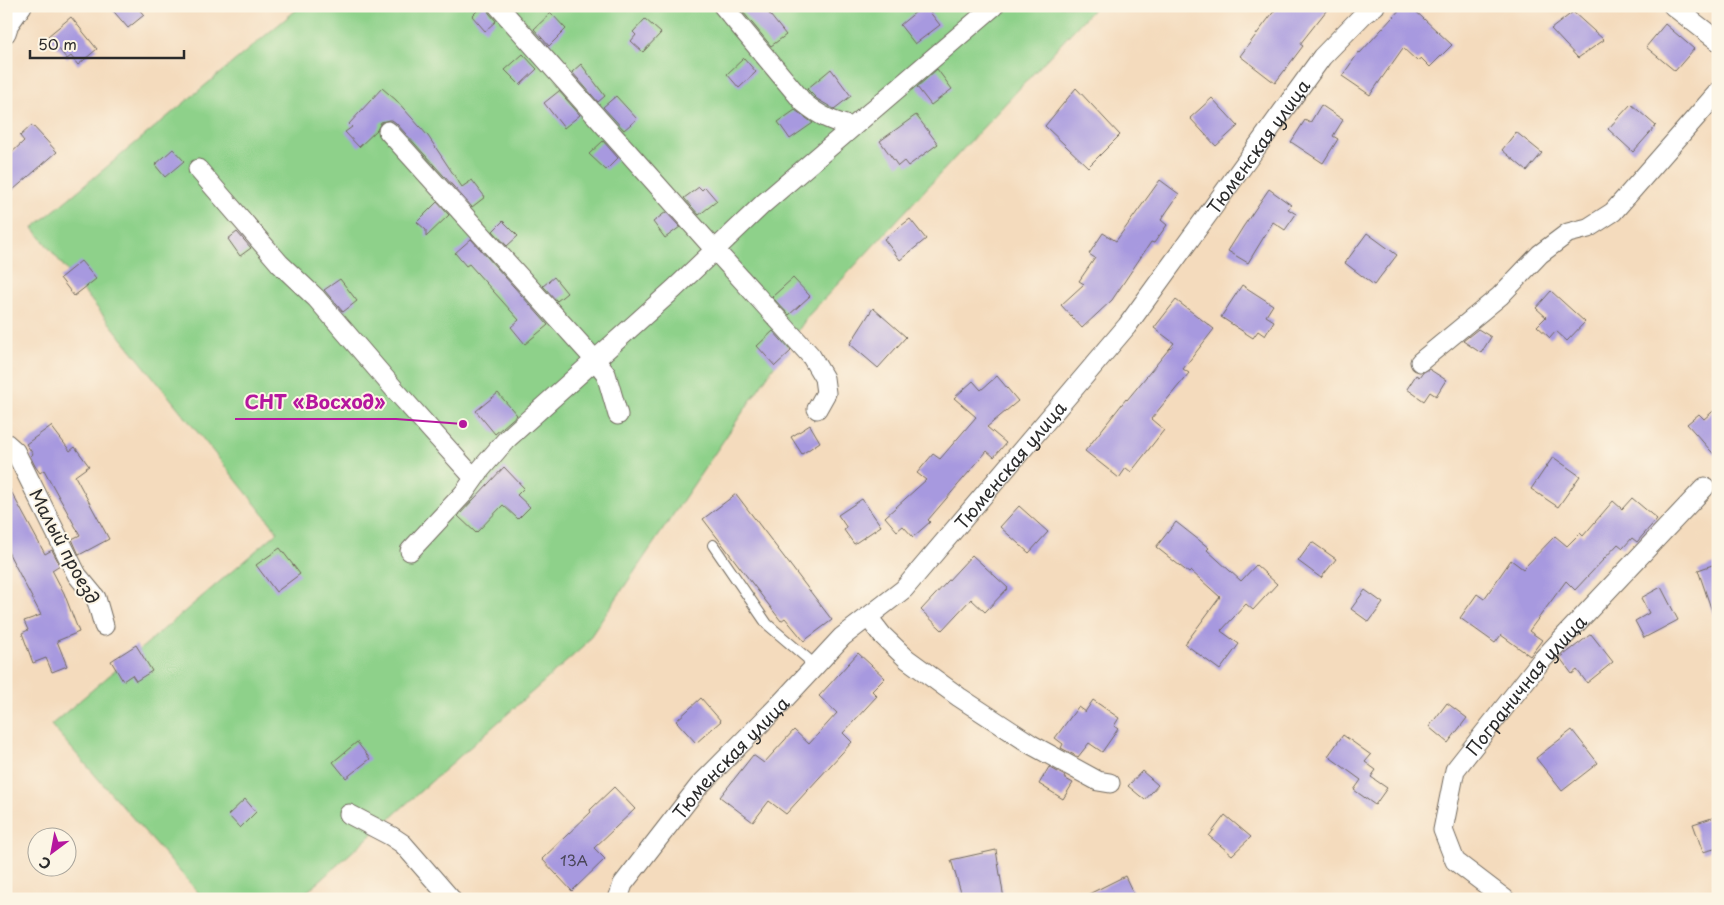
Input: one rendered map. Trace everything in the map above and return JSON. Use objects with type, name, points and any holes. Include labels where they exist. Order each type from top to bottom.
[{"type":"street","points":[[7,27],[22,6]]},
{"type":"street","points":[[498,6],[812,356],[824,378],[826,393],[817,409]]},
{"type":"street","points":[[723,6],[804,102],[817,114],[828,120],[852,127]]},
{"type":"street","points":[[410,551],[464,493],[506,440],[763,204],[994,6]]},
{"type":"street","name":"Тюменская улица","points":[[618,899],[623,884],[699,786],[780,704],[842,637],[904,589],[1127,326],[1322,58],[1374,6]]},
{"type":"street","points":[[1673,6],[1718,41]]},
{"type":"street","points":[[1420,362],[1500,296],[1540,254],[1568,234],[1588,228],[1613,212],[1718,92]]},
{"type":"street","points":[[388,131],[595,360],[606,374],[618,414]]},
{"type":"street","points":[[198,169],[280,264],[316,298],[474,478]]},
{"type":"street","name":"Малый проезд","points":[[6,443],[15,451],[77,575],[96,598],[104,626]]},
{"type":"street","name":"Пограничная улица","points":[[1505,899],[1455,861],[1443,830],[1455,770],[1541,661],[1705,487]]},
{"type":"street","points":[[868,617],[882,635],[907,659],[959,697],[1032,745],[1098,781],[1110,783]]},
{"type":"street","points":[[349,814],[403,844],[452,899]]},
{"type":"lane","points":[[713,545],[767,624],[808,660],[811,670]]},
{"type":"green space","points":[[301,6],[1096,6],[808,316],[584,646],[299,899],[204,899],[51,725],[278,532],[33,228]]},
{"type":"building","points":[[109,6],[136,6],[144,15],[128,28]]},
{"type":"building","points":[[482,6],[487,6],[489,13],[496,21],[485,31],[472,16]]},
{"type":"building","points":[[738,6],[763,6],[786,35],[771,46]]},
{"type":"building","points":[[923,6],[940,25],[915,44],[900,25]]},
{"type":"building","points":[[1278,6],[1330,6],[1300,44],[1303,46],[1275,83],[1240,56]]},
{"type":"building","points":[[1403,6],[1410,6],[1452,45],[1430,67],[1421,58],[1417,61],[1403,48],[1370,95],[1342,76],[1359,52]]},
{"type":"building","points":[[1573,12],[1604,40],[1578,58],[1551,29]]},
{"type":"building","points":[[551,13],[566,29],[549,46],[534,29]]},
{"type":"building","points":[[71,17],[97,49],[78,65],[71,56],[67,59],[48,36]]},
{"type":"building","points":[[645,19],[661,33],[643,52],[631,41],[636,35],[633,32]]},
{"type":"building","points":[[1665,24],[1694,49],[1675,71],[1646,47]]},
{"type":"building","points":[[523,54],[537,69],[520,85],[505,70]]},
{"type":"building","points":[[744,58],[756,72],[739,88],[727,74]]},
{"type":"building","points":[[581,64],[605,96],[598,102],[572,72]]},
{"type":"building","points":[[831,69],[851,96],[834,109],[817,99],[807,89]]},
{"type":"building","points":[[937,69],[952,89],[931,105],[917,87]]},
{"type":"building","points":[[382,88],[396,100],[428,136],[462,187],[472,180],[485,197],[472,207],[392,120],[381,122],[377,130],[359,147],[345,132],[352,127],[349,124]]},
{"type":"building","points":[[1076,88],[1120,135],[1088,167],[1045,126]]},
{"type":"building","points":[[559,91],[580,115],[564,128],[544,103]]},
{"type":"building","points":[[616,96],[637,119],[624,130],[603,107]]},
{"type":"building","points":[[1212,98],[1238,126],[1216,146],[1190,118]]},
{"type":"building","points":[[1631,104],[1656,126],[1633,152],[1608,129]]},
{"type":"building","points":[[1321,105],[1343,120],[1333,136],[1338,139],[1323,163],[1291,142],[1305,120],[1310,123]]},
{"type":"building","points":[[795,110],[813,123],[790,139],[778,122]]},
{"type":"building","points":[[916,115],[938,144],[908,166],[904,161],[898,166],[880,141]]},
{"type":"building","points":[[32,125],[57,152],[6,196],[6,158],[24,141],[20,136]]},
{"type":"building","points":[[1516,132],[1542,153],[1527,171],[1502,150]]},
{"type":"building","points":[[603,141],[618,158],[606,170],[589,154]]},
{"type":"building","points":[[173,149],[184,161],[165,177],[155,165]]},
{"type":"building","points":[[1160,180],[1179,194],[1161,220],[1167,225],[1154,243],[1151,242],[1112,300],[1082,328],[1061,305],[1084,284],[1079,281],[1095,258],[1089,254],[1103,233],[1116,241]]},
{"type":"building","points":[[699,187],[702,190],[705,187],[717,201],[699,215],[684,198]]},
{"type":"building","points":[[1269,189],[1291,205],[1288,209],[1296,214],[1285,230],[1273,222],[1248,263],[1228,251]]},
{"type":"building","points":[[437,202],[449,215],[426,237],[426,230],[417,222]]},
{"type":"building","points":[[666,212],[680,227],[665,238],[653,222]]},
{"type":"building","points":[[910,219],[926,239],[900,260],[884,239]]},
{"type":"building","points":[[503,221],[518,236],[507,246],[493,231]]},
{"type":"building","points":[[237,232],[251,248],[240,256],[228,239]]},
{"type":"building","points":[[1367,233],[1397,255],[1374,285],[1345,263]]},
{"type":"building","points":[[471,239],[548,325],[525,344],[511,327],[519,320],[469,264],[466,266],[455,253]]},
{"type":"building","points":[[81,261],[96,279],[74,296],[60,278]]},
{"type":"building","points":[[554,277],[567,293],[557,301],[543,286]]},
{"type":"building","points":[[793,278],[810,296],[789,315],[772,297]]},
{"type":"building","points":[[340,279],[357,301],[343,312],[324,290]]},
{"type":"building","points":[[1242,285],[1273,305],[1266,316],[1274,321],[1265,336],[1258,331],[1253,338],[1221,317]]},
{"type":"building","points":[[1551,291],[1585,322],[1567,341],[1556,331],[1550,338],[1537,326],[1546,317],[1536,308]]},
{"type":"building","points":[[1176,300],[1214,329],[1183,369],[1189,373],[1151,419],[1164,430],[1131,472],[1126,468],[1119,478],[1085,451],[1174,343],[1154,328]]},
{"type":"building","points":[[873,308],[906,337],[878,368],[850,344]]},
{"type":"building","points":[[1478,329],[1491,337],[1481,353],[1463,341]]},
{"type":"building","points":[[773,331],[791,351],[775,366],[757,346]]},
{"type":"building","points":[[1429,369],[1446,380],[1436,396],[1430,392],[1424,401],[1407,389],[1416,375],[1419,377]]},
{"type":"building","points":[[997,376],[1018,401],[987,427],[1006,443],[994,457],[987,451],[928,520],[930,522],[913,537],[903,526],[897,531],[885,517],[926,480],[917,473],[933,454],[940,459],[976,417],[954,398],[973,381],[981,390]]},
{"type":"building","points":[[498,393],[517,415],[495,434],[476,411]]},
{"type":"building","points":[[1718,407],[1718,459],[1687,424],[1699,414],[1704,419]]},
{"type":"building","points":[[810,425],[820,442],[802,454],[791,437]]},
{"type":"building","points":[[51,426],[70,451],[75,447],[89,466],[75,476],[109,539],[79,555],[72,539],[80,535],[44,470],[40,473],[35,466],[30,456],[33,454],[26,444]]},
{"type":"building","points":[[1553,457],[1580,476],[1558,507],[1531,489]]},
{"type":"building","points":[[504,467],[524,488],[517,495],[530,507],[518,519],[503,505],[476,533],[458,516]]},
{"type":"building","points":[[6,482],[45,554],[52,550],[60,565],[52,570],[64,593],[79,632],[57,641],[67,666],[52,672],[46,658],[33,663],[22,633],[28,630],[24,621],[41,615],[6,548]]},
{"type":"building","points":[[736,494],[832,620],[804,641],[785,618],[781,621],[703,519]]},
{"type":"building","points":[[1632,498],[1657,519],[1637,542],[1632,538],[1623,548],[1618,544],[1575,590],[1566,581],[1529,631],[1542,640],[1530,656],[1501,635],[1495,643],[1460,618],[1477,594],[1484,599],[1511,560],[1523,569],[1555,536],[1567,546],[1580,533],[1583,536],[1613,501],[1622,509]]},
{"type":"building","points":[[862,499],[881,526],[854,544],[844,530],[847,528],[838,515]]},
{"type":"building","points":[[1019,506],[1048,532],[1029,553],[1000,527]]},
{"type":"building","points":[[1176,522],[1209,548],[1207,550],[1241,581],[1256,565],[1277,584],[1253,610],[1246,604],[1221,631],[1239,644],[1220,670],[1185,644],[1220,597],[1191,571],[1189,573],[1156,547]]},
{"type":"building","points":[[1312,542],[1336,559],[1321,578],[1298,561]]},
{"type":"building","points":[[280,548],[300,574],[276,592],[256,565]]},
{"type":"building","points":[[972,555],[1008,588],[985,612],[971,599],[942,630],[921,610]]},
{"type":"building","points":[[1718,563],[1718,620],[1715,620],[1698,570]]},
{"type":"building","points":[[1661,587],[1678,620],[1644,638],[1635,621],[1649,613],[1641,598]]},
{"type":"building","points":[[1365,590],[1383,603],[1369,622],[1351,609]]},
{"type":"building","points":[[1591,634],[1613,662],[1587,683],[1577,670],[1572,674],[1560,658]]},
{"type":"building","points":[[136,645],[152,671],[136,681],[132,675],[123,681],[111,661]]},
{"type":"building","points":[[858,653],[885,678],[872,691],[877,696],[843,733],[852,742],[786,814],[769,801],[753,822],[720,797],[753,755],[764,763],[794,730],[809,744],[837,713],[819,696]]},
{"type":"building","points":[[701,698],[721,721],[696,743],[676,721]]},
{"type":"building","points":[[1093,700],[1119,718],[1114,726],[1118,729],[1102,752],[1089,743],[1078,757],[1061,748],[1063,744],[1055,738],[1078,707],[1085,712]]},
{"type":"building","points":[[1447,703],[1467,718],[1448,743],[1429,727]]},
{"type":"building","points":[[1572,730],[1598,763],[1562,791],[1536,758]]},
{"type":"building","points":[[1343,735],[1371,755],[1365,762],[1376,770],[1371,777],[1387,788],[1375,805],[1354,790],[1361,780],[1328,756]]},
{"type":"building","points":[[357,742],[370,759],[346,778],[333,762]]},
{"type":"building","points":[[1049,767],[1073,783],[1063,799],[1039,784]]},
{"type":"building","points":[[1142,771],[1158,785],[1145,800],[1128,786]]},
{"type":"building","points":[[614,787],[635,809],[594,848],[605,859],[572,891],[542,859]]},
{"type":"building","points":[[245,799],[256,812],[240,828],[228,815]]},
{"type":"building","points":[[1225,815],[1251,837],[1232,855],[1209,836]]},
{"type":"building","points":[[1718,816],[1718,848],[1703,852],[1693,824]]},
{"type":"building","points":[[996,850],[1004,899],[963,899],[951,860]]},
{"type":"building","points":[[1125,876],[1136,899],[1079,899]]},
{"type":"place","name":"СНТ «Восход»","points":[[463,424]]}]
